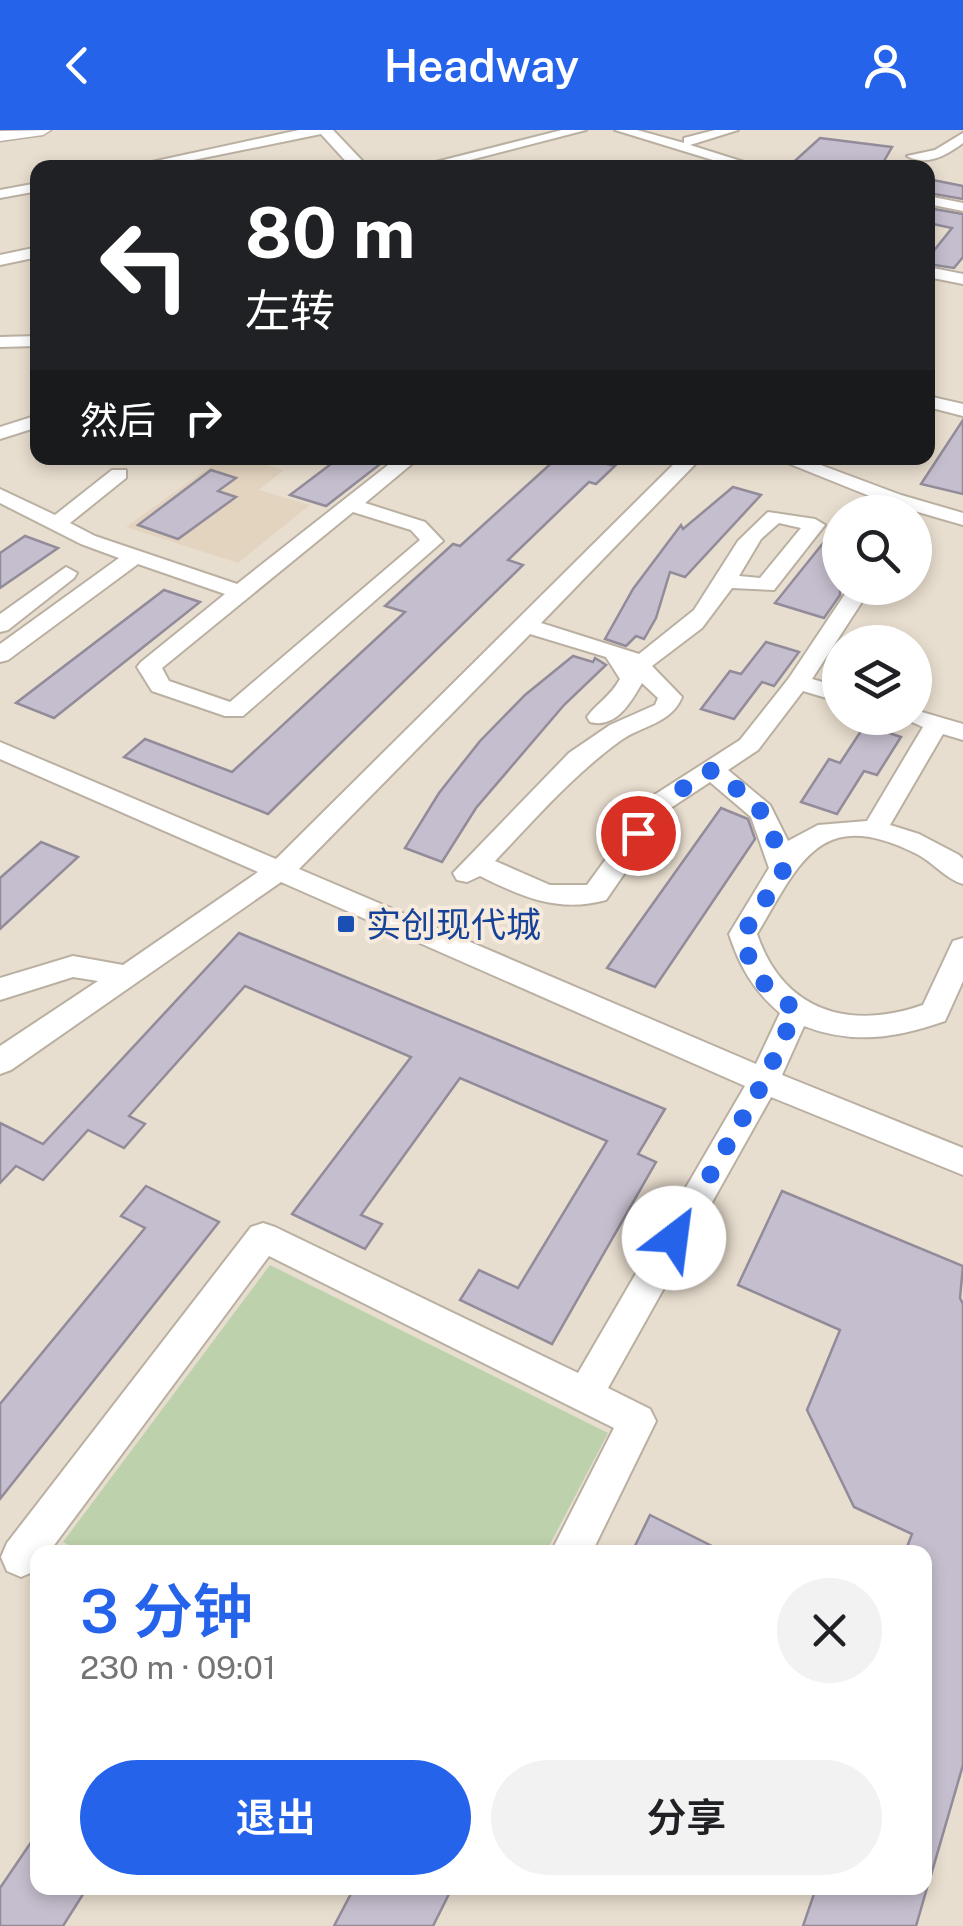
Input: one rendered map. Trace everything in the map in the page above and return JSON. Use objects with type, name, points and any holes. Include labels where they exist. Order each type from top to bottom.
[{"type":"main road","points":[[0,136],[43,130]]},
{"type":"street","points":[[171,160],[322,130],[349,152],[351,160]]},
{"type":"street","points":[[534,130],[558,136]]},
{"type":"street","points":[[453,160],[579,130]]},
{"type":"street","points":[[622,130],[728,160]]},
{"type":"street","points":[[689,141],[730,130]]},
{"type":"street","points":[[914,156],[939,154],[963,137],[949,130]]},
{"type":"street","points":[[0,194],[30,188]]},
{"type":"street","points":[[935,201],[963,207]]},
{"type":"street","points":[[0,260],[30,254]]},
{"type":"street","points":[[935,273],[963,278]]},
{"type":"street","points":[[0,342],[30,341]]},
{"type":"street","points":[[935,404],[963,410]]},
{"type":"street","points":[[0,433],[30,424]]},
{"type":"street","points":[[350,504],[418,526],[432,541],[234,711],[160,686],[149,667],[240,592],[350,504],[399,465]]},
{"type":"street","points":[[399,485],[423,465]]},
{"type":"street","points":[[0,1062],[300,854],[684,465]]},
{"type":"street","points":[[804,465],[894,499],[963,518]]},
{"type":"street","points":[[56,524],[120,474]]},
{"type":"street","points":[[0,495],[56,524],[135,556],[240,592]]},
{"type":"street","points":[[2,649],[135,556]]},
{"type":"street","points":[[0,624],[66,573]]},
{"type":"street","points":[[626,660],[676,642],[712,603],[723,581]]},
{"type":"street","points":[[526,626],[626,660],[670,697],[665,709],[619,730],[578,759],[471,868],[558,899],[596,893],[660,803],[750,744],[798,682],[849,605]]},
{"type":"street","points":[[600,717],[619,702],[632,679],[626,660]]},
{"type":"street","points":[[798,682],[822,689]]},
{"type":"street","points":[[932,723],[963,732]]},
{"type":"street","points":[[874,831],[919,735]]},
{"type":"street","points":[[0,750],[764,1081],[963,1162]]},
{"type":"street","points":[[712,770],[756,804],[770,821],[783,872]]},
{"type":"street","points":[[960,861],[927,846],[874,831],[829,832],[802,843],[743,934],[748,962],[767,988],[796,1010],[834,1024],[861,1028],[912,1024],[934,1013],[963,948]]},
{"type":"street","points":[[0,989],[73,966],[127,976]]},
{"type":"street","points":[[585,1395],[764,1081],[796,1010]]},
{"type":"street","points":[[20,1556],[263,1237],[638,1421],[575,1545]]},
{"type":"shaded area","points":[[212,465],[266,465],[284,470],[259,490],[310,505],[238,563],[126,527]]},
{"type":"green space","points":[[270,1265],[608,1433],[550,1545],[63,1542]]},
{"type":"building","points":[[820,138],[892,147],[885,160],[796,160]]},
{"type":"building","points":[[935,180],[963,186],[963,199],[935,194]]},
{"type":"building","points":[[935,209],[963,214],[963,257],[954,268],[935,265],[935,249],[952,228],[935,224]]},
{"type":"building","points":[[963,420],[963,494],[921,484]]},
{"type":"building","points":[[330,465],[379,465],[326,506],[290,495]]},
{"type":"building","points":[[549,465],[615,466],[596,484],[589,482],[508,560],[523,565],[268,814],[124,757],[145,739],[232,772],[405,612],[385,606],[453,544],[460,546]]},
{"type":"building","points":[[211,470],[236,478],[218,491],[236,497],[178,539],[138,525]]},
{"type":"building","points":[[733,487],[761,495],[685,577],[670,572],[656,618],[644,639],[636,636],[626,646],[605,639],[633,589],[681,525],[683,529]]},
{"type":"building","points":[[25,536],[58,548],[0,588],[0,553]]},
{"type":"building","points":[[822,544],[822,605],[833,605],[824,618],[775,603]]},
{"type":"building","points":[[164,590],[200,602],[54,718],[16,703]]},
{"type":"building","points":[[766,642],[799,652],[774,686],[762,682],[734,719],[701,709],[730,671],[741,674]]},
{"type":"building","points":[[573,656],[593,662],[595,658],[606,665],[564,705],[476,808],[442,862],[405,848],[439,793],[480,741],[525,695]]},
{"type":"building","points":[[858,735],[901,737],[877,775],[864,771],[837,814],[801,802],[829,759],[840,763]]},
{"type":"building","points":[[721,808],[748,819],[755,839],[655,987],[607,968]]},
{"type":"building","points":[[41,842],[78,857],[0,929],[0,878]]},
{"type":"building","points":[[239,933],[665,1109],[638,1154],[656,1162],[552,1344],[460,1300],[479,1270],[518,1288],[607,1141],[460,1078],[361,1215],[382,1224],[365,1249],[292,1214],[411,1057],[245,986],[129,1116],[145,1124],[124,1148],[88,1130],[43,1180],[16,1166],[0,1183],[0,1123],[43,1144]]},
{"type":"building","points":[[146,1186],[219,1222],[0,1499],[0,1404],[145,1228],[121,1216]]},
{"type":"building","points":[[782,1191],[963,1266],[963,1765],[932,1872],[932,1545],[908,1545],[912,1534],[854,1507],[807,1410],[840,1330],[738,1285]]},
{"type":"building","points":[[650,1515],[710,1545],[635,1545]]},
{"type":"building","points":[[30,1844],[30,1895],[83,1895],[63,1926],[0,1926],[0,1888]]},
{"type":"building","points":[[350,1895],[448,1895],[433,1926],[334,1926]]},
{"type":"building","points":[[814,1895],[925,1895],[916,1926],[803,1926]]},
{"type":"place","name":"实创现代城","points":[[346,924]]},
{"type":"route","points":[[638,833],[660,803],[712,770],[756,804],[770,821],[783,872],[743,934],[748,962],[767,988],[796,1010],[764,1081],[674,1238]]}]
